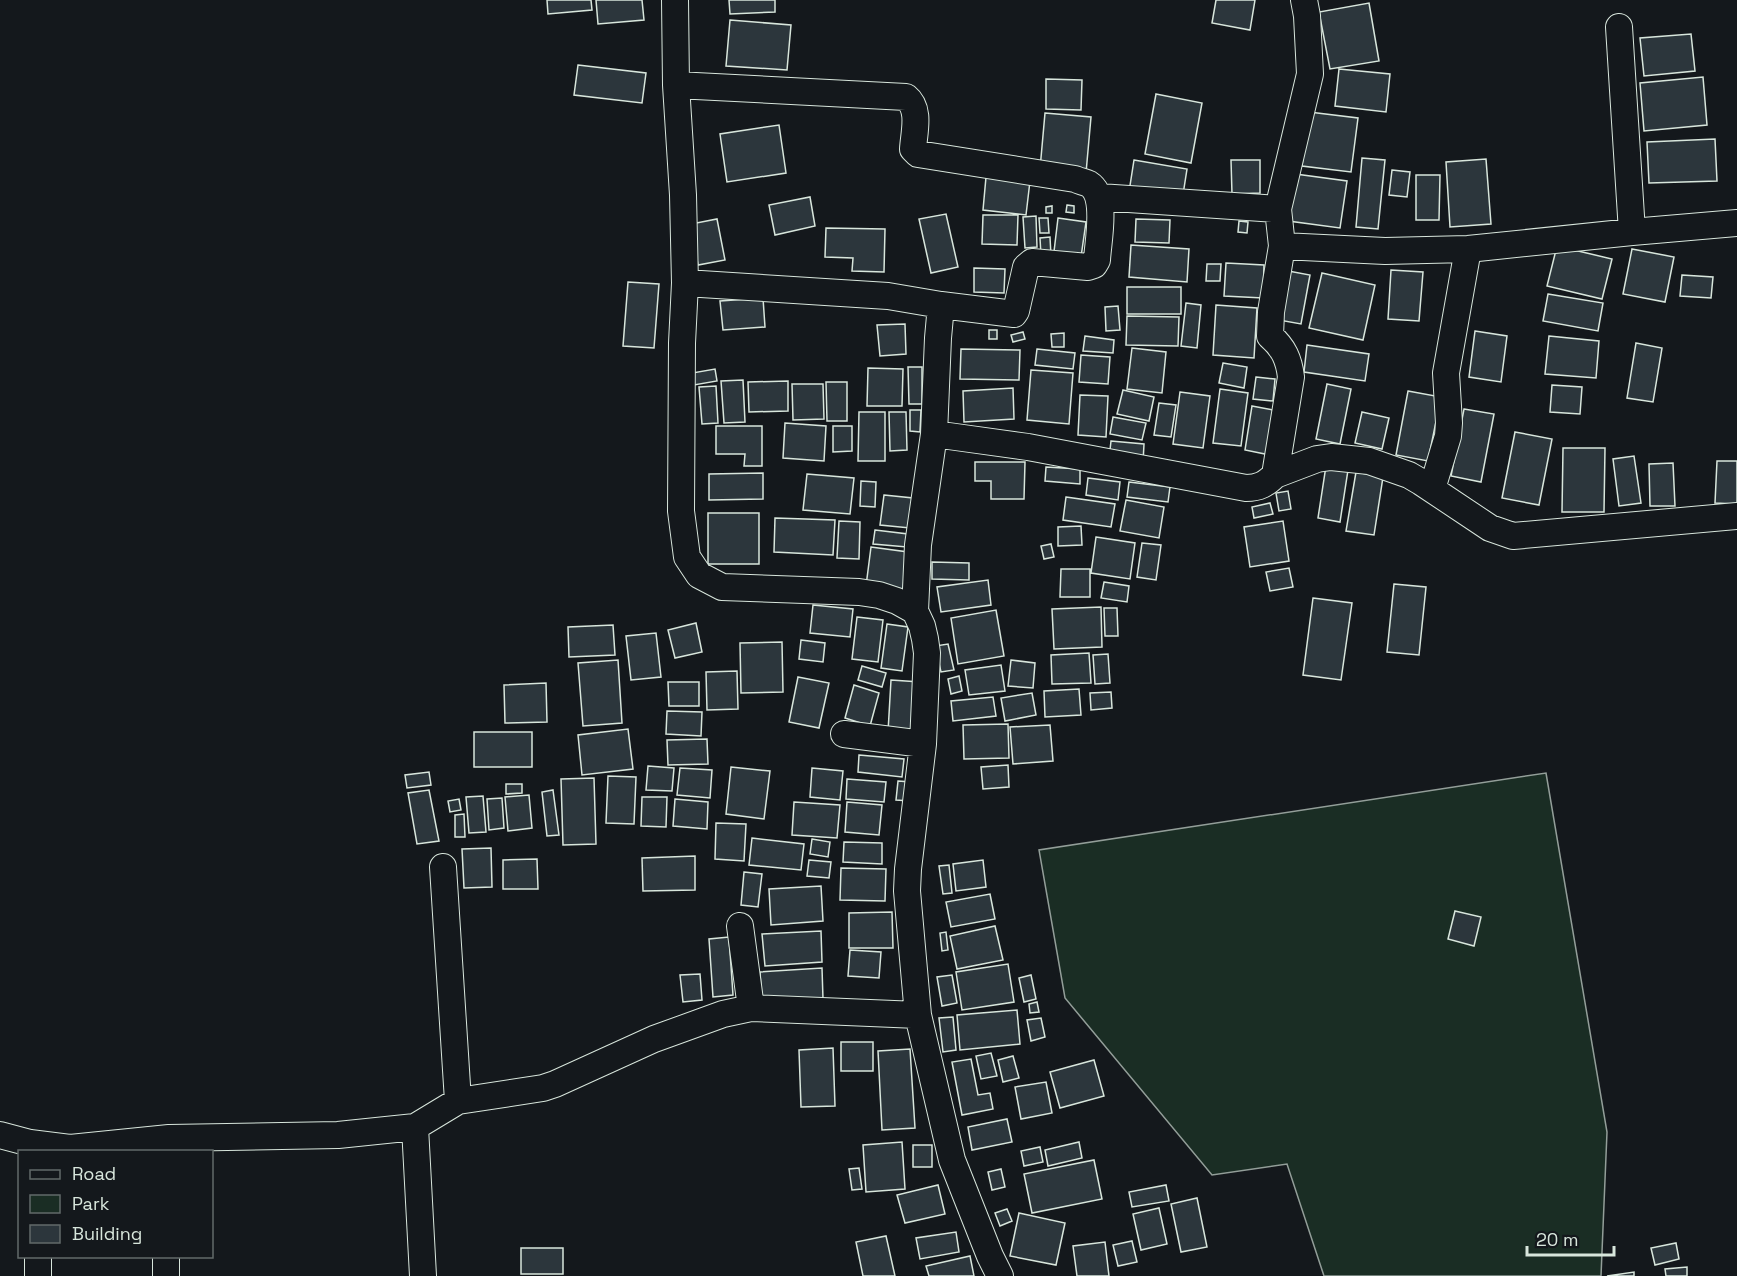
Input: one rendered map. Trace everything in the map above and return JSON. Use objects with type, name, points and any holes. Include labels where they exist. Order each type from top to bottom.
[{"type":"street","points":[[675,0],[676,85],[686,283],[682,343],[681,511],[687,557],[699,574],[722,587],[859,592],[879,595],[915,610]]},
{"type":"street","points":[[1275,475],[1291,377],[1285,353],[1270,336],[1271,312],[1282,246],[1278,209],[1310,74],[1304,0]]},
{"type":"street","points":[[1619,27],[1632,232]]},
{"type":"street","points":[[676,85],[906,97],[914,109],[913,149],[918,154],[1075,179],[1090,185],[1099,197],[1100,212],[1097,260],[1094,265],[1088,267],[1029,263],[1014,314],[888,296],[686,283]]},
{"type":"street","points":[[1099,197],[1278,209]]},
{"type":"street","points":[[1282,246],[1384,251],[1468,249],[1737,223]]},
{"type":"street","points":[[1432,489],[1448,436],[1446,373],[1468,249]]},
{"type":"street","points":[[941,305],[934,434],[918,545],[915,610],[922,626],[927,653],[922,744],[907,891],[918,1015],[952,1160],[1000,1276]]},
{"type":"street","points":[[934,434],[1028,447],[1246,488],[1257,488],[1269,482],[1275,475],[1317,459],[1331,457],[1369,461],[1409,475],[1490,528],[1513,536],[1737,516]]},
{"type":"street","points":[[844,734],[922,744]]},
{"type":"street","points":[[443,867],[458,1101]]},
{"type":"street","points":[[740,926],[751,1008]]},
{"type":"street","points":[[0,1135],[30,1148],[70,1148],[338,1135],[415,1127],[458,1101],[543,1088],[654,1039],[723,1014],[751,1008],[918,1015]]},
{"type":"street","points":[[415,1127],[423,1276]]},
{"type":"street","points":[[38,1258],[38,1276]]},
{"type":"street","points":[[166,1258],[166,1276]]},
{"type":"green space","points":[[1546,773],[1607,1132],[1601,1276],[1324,1276],[1287,1164],[1212,1175],[1065,998],[1039,850]]},
{"type":"building","points":[[547,0],[591,0],[592,10],[548,14]]},
{"type":"building","points":[[596,0],[642,0],[644,20],[598,24]]},
{"type":"building","points":[[729,0],[775,0],[775,12],[730,14]]},
{"type":"building","points":[[1216,0],[1255,0],[1250,30],[1212,23]]},
{"type":"building","points":[[1369,3],[1379,61],[1330,69],[1319,12]]},
{"type":"building","points":[[730,20],[791,25],[787,70],[726,66]]},
{"type":"building","points":[[1691,34],[1695,71],[1644,76],[1640,38]]},
{"type":"building","points":[[578,65],[646,73],[642,103],[574,95]]},
{"type":"building","points":[[1339,69],[1390,74],[1386,112],[1335,106]]},
{"type":"building","points":[[1703,77],[1707,125],[1644,131],[1640,83]]},
{"type":"building","points":[[1046,79],[1082,80],[1081,110],[1046,109]]},
{"type":"building","points":[[1156,94],[1202,103],[1191,163],[1145,154]]},
{"type":"building","points":[[1309,112],[1358,118],[1351,172],[1302,166]]},
{"type":"building","points":[[1045,113],[1091,117],[1086,173],[1040,169]]},
{"type":"building","points":[[779,125],[786,173],[727,182],[720,134]]},
{"type":"building","points":[[1715,139],[1717,181],[1649,183],[1647,142]]},
{"type":"building","points":[[1362,158],[1385,160],[1378,229],[1356,227]]},
{"type":"building","points":[[1486,159],[1491,224],[1450,227],[1446,162]]},
{"type":"building","points":[[1134,160],[1187,169],[1182,201],[1129,192]]},
{"type":"building","points":[[1231,160],[1260,160],[1260,193],[1232,194]]},
{"type":"building","points":[[1392,170],[1410,172],[1407,197],[1389,195]]},
{"type":"building","points":[[1288,173],[1347,181],[1340,228],[1281,220]]},
{"type":"building","points":[[1416,175],[1440,175],[1439,220],[1416,220]]},
{"type":"building","points":[[986,177],[1030,181],[1026,215],[983,210]]},
{"type":"building","points":[[810,197],[815,226],[775,235],[769,205]]},
{"type":"building","points":[[1067,205],[1074,206],[1074,213],[1066,212]]},
{"type":"building","points":[[1052,206],[1052,213],[1046,213],[1046,207]]},
{"type":"building","points":[[946,214],[958,267],[931,273],[919,219]]},
{"type":"building","points":[[983,215],[1018,215],[1017,245],[982,244]]},
{"type":"building","points":[[1036,216],[1037,247],[1025,248],[1023,217]]},
{"type":"building","points":[[1039,218],[1048,218],[1049,233],[1040,233]]},
{"type":"building","points":[[1058,218],[1086,222],[1080,264],[1053,260]]},
{"type":"building","points":[[717,219],[725,260],[698,265],[691,224]]},
{"type":"building","points":[[1136,219],[1170,220],[1169,243],[1135,242]]},
{"type":"building","points":[[1239,221],[1248,222],[1247,233],[1238,232]]},
{"type":"building","points":[[826,228],[885,229],[884,272],[852,271],[853,258],[825,257]]},
{"type":"building","points":[[1050,237],[1051,256],[1041,256],[1040,238]]},
{"type":"building","points":[[1131,245],[1189,249],[1187,282],[1129,277]]},
{"type":"building","points":[[1557,246],[1612,259],[1602,299],[1547,286]]},
{"type":"building","points":[[1632,249],[1674,257],[1665,302],[1623,294]]},
{"type":"building","points":[[1226,263],[1264,265],[1263,298],[1224,296]]},
{"type":"building","points":[[1207,264],[1221,264],[1220,281],[1206,281]]},
{"type":"building","points":[[974,268],[1005,269],[1004,293],[974,292]]},
{"type":"building","points":[[1283,270],[1310,275],[1301,324],[1273,319]]},
{"type":"building","points":[[1391,270],[1423,272],[1419,321],[1388,319]]},
{"type":"building","points":[[1322,273],[1375,285],[1363,340],[1309,328]]},
{"type":"building","points":[[1682,275],[1713,277],[1711,298],[1680,296]]},
{"type":"building","points":[[628,282],[659,284],[654,348],[623,346]]},
{"type":"building","points":[[1127,287],[1181,287],[1181,314],[1127,314]]},
{"type":"building","points":[[1548,294],[1603,303],[1598,331],[1543,321]]},
{"type":"building","points":[[763,298],[765,327],[723,330],[720,301]]},
{"type":"building","points":[[1186,303],[1201,305],[1197,348],[1181,346]]},
{"type":"building","points":[[1216,305],[1257,308],[1254,358],[1213,355]]},
{"type":"building","points":[[1118,306],[1120,330],[1106,331],[1105,307]]},
{"type":"building","points":[[1127,316],[1179,317],[1178,346],[1126,345]]},
{"type":"building","points":[[905,324],[906,354],[880,356],[877,325]]},
{"type":"building","points":[[989,330],[997,330],[997,339],[989,339]]},
{"type":"building","points":[[1475,331],[1507,336],[1501,382],[1469,377]]},
{"type":"building","points":[[1023,332],[1025,339],[1013,342],[1011,335]]},
{"type":"building","points":[[1064,333],[1064,347],[1052,347],[1051,334]]},
{"type":"building","points":[[1085,336],[1114,340],[1113,353],[1083,351]]},
{"type":"building","points":[[1549,336],[1599,341],[1596,378],[1545,374]]},
{"type":"building","points":[[1636,343],[1662,348],[1653,402],[1627,398]]},
{"type":"building","points":[[1307,345],[1369,354],[1365,381],[1304,372]]},
{"type":"building","points":[[1132,348],[1166,352],[1162,393],[1127,389]]},
{"type":"building","points":[[961,349],[1020,350],[1019,380],[960,379]]},
{"type":"building","points":[[1037,349],[1075,353],[1073,369],[1035,365]]},
{"type":"building","points":[[1081,355],[1110,357],[1108,384],[1079,382]]},
{"type":"building","points":[[1223,363],[1247,367],[1244,388],[1219,383]]},
{"type":"building","points":[[908,367],[922,367],[922,404],[909,404]]},
{"type":"building","points":[[868,368],[903,369],[902,406],[867,406]]},
{"type":"building","points":[[715,369],[717,381],[694,385],[692,373]]},
{"type":"building","points":[[1031,370],[1073,373],[1069,424],[1027,420]]},
{"type":"building","points":[[1256,377],[1275,379],[1273,401],[1253,399]]},
{"type":"building","points":[[743,380],[745,422],[724,423],[721,381]]},
{"type":"building","points":[[788,381],[788,411],[749,412],[748,382]]},
{"type":"building","points":[[826,382],[847,382],[847,421],[827,421]]},
{"type":"building","points":[[792,384],[823,384],[824,419],[793,420]]},
{"type":"building","points":[[1327,384],[1351,389],[1340,444],[1316,439]]},
{"type":"building","points":[[1552,385],[1582,387],[1580,414],[1550,412]]},
{"type":"building","points":[[716,386],[718,423],[702,424],[699,387]]},
{"type":"building","points":[[1013,388],[1014,419],[964,422],[963,391]]},
{"type":"building","points":[[1220,389],[1248,393],[1241,446],[1213,443]]},
{"type":"building","points":[[1123,390],[1154,397],[1149,421],[1117,414]]},
{"type":"building","points":[[1408,391],[1441,397],[1428,461],[1396,455]]},
{"type":"building","points":[[1180,392],[1210,396],[1203,448],[1173,444]]},
{"type":"building","points":[[1080,395],[1108,396],[1106,437],[1078,435]]},
{"type":"building","points":[[1159,403],[1176,405],[1171,437],[1154,435]]},
{"type":"building","points":[[1252,406],[1278,411],[1270,455],[1245,450]]},
{"type":"building","points":[[1464,409],[1494,414],[1481,482],[1451,476]]},
{"type":"building","points":[[910,410],[921,410],[920,432],[910,431]]},
{"type":"building","points":[[859,412],[885,412],[885,461],[858,461]]},
{"type":"building","points":[[889,412],[906,412],[907,450],[890,451]]},
{"type":"building","points":[[1362,412],[1389,418],[1382,449],[1355,443]]},
{"type":"building","points":[[1113,417],[1146,423],[1142,440],[1110,434]]},
{"type":"building","points":[[785,423],[826,426],[824,461],[783,458]]},
{"type":"building","points":[[716,426],[762,426],[762,466],[744,466],[745,454],[716,454]]},
{"type":"building","points":[[833,426],[852,426],[852,451],[833,452]]},
{"type":"building","points":[[1515,432],[1552,439],[1539,505],[1502,498]]},
{"type":"building","points":[[1111,441],[1144,444],[1143,463],[1109,459]]},
{"type":"building","points":[[1563,448],[1605,448],[1604,512],[1562,512]]},
{"type":"building","points":[[1634,456],[1641,503],[1619,506],[1613,459]]},
{"type":"building","points":[[1717,461],[1737,461],[1737,504],[1715,503]]},
{"type":"building","points":[[975,462],[1025,462],[1024,499],[991,499],[991,481],[975,481]]},
{"type":"building","points":[[1673,463],[1675,506],[1650,506],[1649,464]]},
{"type":"building","points":[[1326,466],[1348,470],[1340,522],[1318,518]]},
{"type":"building","points":[[1046,467],[1080,469],[1080,484],[1045,481]]},
{"type":"building","points":[[1356,472],[1383,477],[1374,535],[1346,531]]},
{"type":"building","points":[[763,473],[763,499],[709,500],[709,474]]},
{"type":"building","points":[[807,474],[854,478],[850,514],[803,510]]},
{"type":"building","points":[[1088,478],[1120,482],[1118,500],[1086,495]]},
{"type":"building","points":[[861,481],[876,482],[875,507],[860,506]]},
{"type":"building","points":[[1129,482],[1170,487],[1168,502],[1127,497]]},
{"type":"building","points":[[1288,491],[1291,509],[1279,511],[1276,493]]},
{"type":"building","points":[[884,495],[913,498],[910,528],[880,525]]},
{"type":"building","points":[[1066,497],[1115,504],[1111,527],[1063,520]]},
{"type":"building","points":[[1126,500],[1164,507],[1159,538],[1120,531]]},
{"type":"building","points":[[1270,503],[1273,514],[1254,518],[1252,507]]},
{"type":"building","points":[[708,513],[759,513],[759,564],[708,564]]},
{"type":"building","points":[[775,518],[835,520],[833,555],[774,552]]},
{"type":"building","points":[[839,521],[860,522],[859,559],[837,558]]},
{"type":"building","points":[[1283,521],[1289,561],[1250,567],[1244,527]]},
{"type":"building","points":[[1081,526],[1082,545],[1058,546],[1058,527]]},
{"type":"building","points":[[875,530],[908,534],[907,547],[873,544]]},
{"type":"building","points":[[1096,537],[1135,543],[1130,579],[1091,573]]},
{"type":"building","points":[[1142,543],[1161,545],[1156,580],[1137,577]]},
{"type":"building","points":[[1051,544],[1054,557],[1044,559],[1041,546]]},
{"type":"building","points":[[871,547],[908,552],[903,591],[866,586]]},
{"type":"building","points":[[932,562],[969,563],[969,580],[932,579]]},
{"type":"building","points":[[1289,568],[1293,587],[1270,591],[1266,572]]},
{"type":"building","points":[[1061,569],[1090,569],[1090,597],[1060,597]]},
{"type":"building","points":[[988,580],[991,605],[941,612],[937,587]]},
{"type":"building","points":[[1104,582],[1129,586],[1127,602],[1101,598]]},
{"type":"building","points":[[1394,584],[1426,587],[1419,655],[1387,652]]},
{"type":"building","points":[[1313,598],[1352,603],[1341,680],[1303,675]]},
{"type":"building","points":[[813,605],[853,609],[850,637],[810,633]]},
{"type":"building","points":[[1101,607],[1102,647],[1054,649],[1052,609]]},
{"type":"building","points":[[1104,608],[1117,608],[1118,636],[1105,636]]},
{"type":"building","points":[[996,610],[1004,656],[958,664],[951,618]]},
{"type":"building","points":[[857,617],[883,620],[878,662],[852,659]]},
{"type":"building","points":[[696,623],[702,652],[675,658],[668,630]]},
{"type":"building","points":[[887,624],[908,627],[902,671],[881,668]]},
{"type":"building","points":[[613,625],[615,655],[569,657],[568,627]]},
{"type":"building","points":[[656,633],[661,677],[631,680],[626,636]]},
{"type":"building","points":[[801,640],[825,643],[823,662],[799,659]]},
{"type":"building","points":[[782,642],[783,692],[741,693],[740,643]]},
{"type":"building","points":[[948,644],[954,670],[941,672],[935,646]]},
{"type":"building","points":[[1089,653],[1091,683],[1052,684],[1051,655]]},
{"type":"building","points":[[1108,654],[1110,683],[1095,684],[1093,655]]},
{"type":"building","points":[[618,660],[622,723],[583,726],[578,663]]},
{"type":"building","points":[[1011,660],[1035,663],[1033,688],[1008,686]]},
{"type":"building","points":[[1001,665],[1005,691],[969,695],[965,670]]},
{"type":"building","points":[[862,666],[886,673],[882,687],[858,680]]},
{"type":"building","points":[[737,671],[738,709],[707,710],[706,672]]},
{"type":"building","points":[[959,676],[962,691],[951,694],[948,679]]},
{"type":"building","points":[[798,677],[829,683],[819,728],[789,722]]},
{"type":"building","points":[[891,680],[920,682],[917,734],[888,732]]},
{"type":"building","points":[[668,682],[699,682],[699,706],[669,706]]},
{"type":"building","points":[[546,683],[547,722],[505,723],[504,685]]},
{"type":"building","points":[[854,685],[879,693],[870,726],[845,718]]},
{"type":"building","points":[[1079,689],[1081,715],[1045,717],[1044,691]]},
{"type":"building","points":[[1111,692],[1112,708],[1091,710],[1090,693]]},
{"type":"building","points":[[1032,693],[1036,715],[1005,721],[1001,698]]},
{"type":"building","points":[[993,697],[996,716],[953,721],[951,701]]},
{"type":"building","points":[[667,711],[702,712],[701,736],[666,734]]},
{"type":"building","points":[[1008,724],[1009,758],[964,759],[963,725]]},
{"type":"building","points":[[1050,725],[1053,761],[1013,764],[1010,727]]},
{"type":"building","points":[[628,729],[633,769],[582,775],[578,735]]},
{"type":"building","points":[[474,732],[532,732],[532,767],[474,767]]},
{"type":"building","points":[[707,739],[708,764],[668,765],[667,740]]},
{"type":"building","points":[[859,755],[904,759],[902,777],[858,772]]},
{"type":"building","points":[[1008,765],[1009,787],[983,789],[981,767]]},
{"type":"building","points":[[648,766],[674,768],[672,791],[646,790]]},
{"type":"building","points":[[731,767],[770,771],[764,819],[726,814]]},
{"type":"building","points":[[680,768],[712,770],[710,798],[677,795]]},
{"type":"building","points":[[812,768],[843,771],[840,800],[810,797]]},
{"type":"building","points":[[429,772],[431,785],[407,788],[405,775]]},
{"type":"building","points":[[608,776],[636,777],[634,824],[606,823]]},
{"type":"building","points":[[594,778],[596,844],[563,845],[561,779]]},
{"type":"building","points":[[847,779],[886,782],[884,802],[846,799]]},
{"type":"building","points":[[898,781],[911,782],[910,801],[896,800]]},
{"type":"building","points":[[506,784],[522,784],[522,793],[506,794]]},
{"type":"building","points":[[429,790],[439,841],[417,844],[408,793]]},
{"type":"building","points":[[553,790],[559,835],[547,836],[542,792]]},
{"type":"building","points":[[529,795],[532,828],[508,831],[505,797]]},
{"type":"building","points":[[483,796],[486,832],[469,833],[466,797]]},
{"type":"building","points":[[642,797],[667,797],[666,827],[641,826]]},
{"type":"building","points":[[502,798],[504,828],[489,830],[487,799]]},
{"type":"building","points":[[459,799],[461,810],[450,812],[448,801]]},
{"type":"building","points":[[675,799],[708,802],[707,829],[673,826]]},
{"type":"building","points":[[794,802],[840,805],[837,838],[792,835]]},
{"type":"building","points":[[847,802],[882,805],[879,835],[845,832]]},
{"type":"building","points":[[464,814],[465,837],[455,837],[455,815]]},
{"type":"building","points":[[716,823],[746,824],[744,861],[715,859]]},
{"type":"building","points":[[752,838],[804,844],[801,870],[749,865]]},
{"type":"building","points":[[812,839],[830,842],[828,857],[810,854]]},
{"type":"building","points":[[844,842],[882,843],[882,864],[843,862]]},
{"type":"building","points":[[491,848],[492,887],[464,888],[462,849]]},
{"type":"building","points":[[695,856],[695,890],[643,891],[642,858]]},
{"type":"building","points":[[537,859],[538,889],[503,889],[503,860]]},
{"type":"building","points":[[809,860],[831,862],[829,878],[807,876]]},
{"type":"building","points":[[983,860],[986,887],[956,891],[953,864]]},
{"type":"building","points":[[949,865],[952,893],[943,894],[939,866]]},
{"type":"building","points":[[841,868],[886,869],[885,901],[840,900]]},
{"type":"building","points":[[744,872],[762,874],[758,907],[741,905]]},
{"type":"building","points":[[821,886],[823,921],[771,925],[769,889]]},
{"type":"building","points":[[990,894],[995,919],[951,927],[946,902]]},
{"type":"building","points":[[1455,911],[1481,917],[1474,946],[1448,939]]},
{"type":"building","points":[[892,912],[893,948],[849,948],[849,913]]},
{"type":"building","points":[[995,926],[1003,960],[957,969],[950,936]]},
{"type":"building","points":[[821,931],[822,962],[765,966],[762,934]]},
{"type":"building","points":[[946,932],[948,950],[942,951],[940,933]]},
{"type":"building","points":[[729,937],[733,995],[713,997],[709,939]]},
{"type":"building","points":[[850,950],[881,952],[879,978],[848,976]]},
{"type":"building","points":[[1008,964],[1014,1002],[962,1010],[956,972]]},
{"type":"building","points":[[822,968],[823,999],[762,1002],[760,972]]},
{"type":"building","points":[[700,974],[702,1000],[683,1002],[680,975]]},
{"type":"building","points":[[952,975],[957,1003],[942,1006],[937,977]]},
{"type":"building","points":[[1031,975],[1036,999],[1024,1002],[1019,978]]},
{"type":"building","points":[[1037,1002],[1039,1012],[1030,1013],[1029,1004]]},
{"type":"building","points":[[1017,1010],[1020,1044],[960,1050],[957,1015]]},
{"type":"building","points":[[953,1017],[956,1050],[943,1052],[939,1018]]},
{"type":"building","points":[[1041,1018],[1045,1037],[1031,1041],[1027,1020]]},
{"type":"building","points":[[841,1042],[873,1042],[873,1071],[841,1071]]},
{"type":"building","points":[[833,1048],[835,1106],[801,1107],[799,1050]]},
{"type":"building","points":[[910,1049],[915,1128],[882,1130],[878,1051]]},
{"type":"building","points":[[991,1053],[997,1076],[981,1079],[976,1056]]},
{"type":"building","points":[[1013,1056],[1019,1078],[1003,1082],[998,1060]]},
{"type":"building","points":[[971,1059],[978,1095],[990,1093],[993,1109],[962,1115],[952,1062]]},
{"type":"building","points":[[1094,1060],[1104,1096],[1060,1108],[1050,1072]]},
{"type":"building","points":[[1046,1082],[1052,1113],[1021,1119],[1015,1087]]},
{"type":"building","points":[[1007,1119],[1012,1142],[972,1150],[968,1127]]},
{"type":"building","points":[[902,1142],[905,1189],[866,1192],[863,1145]]},
{"type":"building","points":[[1079,1142],[1082,1158],[1048,1166],[1045,1150]]},
{"type":"building","points":[[913,1145],[932,1145],[932,1167],[913,1167]]},
{"type":"building","points":[[1040,1147],[1043,1162],[1024,1166],[1021,1151]]},
{"type":"building","points":[[1094,1160],[1102,1199],[1032,1213],[1024,1174]]},
{"type":"building","points":[[859,1168],[862,1189],[852,1190],[849,1169]]},
{"type":"building","points":[[1001,1169],[1005,1187],[992,1190],[988,1172]]},
{"type":"building","points":[[938,1185],[945,1214],[905,1223],[897,1195]]},
{"type":"building","points":[[1166,1185],[1169,1201],[1132,1207],[1129,1192]]},
{"type":"building","points":[[1197,1198],[1207,1247],[1181,1252],[1171,1204]]},
{"type":"building","points":[[1159,1208],[1167,1244],[1141,1250],[1133,1214]]},
{"type":"building","points":[[1007,1209],[1012,1221],[1000,1226],[995,1213]]},
{"type":"building","points":[[1019,1213],[1065,1223],[1056,1265],[1010,1256]]},
{"type":"building","points":[[956,1232],[959,1252],[920,1259],[916,1238]]},
{"type":"building","points":[[886,1236],[895,1276],[863,1276],[856,1242]]},
{"type":"building","points":[[1132,1241],[1137,1262],[1118,1266],[1113,1245]]},
{"type":"building","points":[[1105,1242],[1109,1276],[1077,1276],[1073,1246]]},
{"type":"building","points":[[1676,1243],[1679,1259],[1655,1265],[1651,1248]]},
{"type":"building","points":[[521,1248],[563,1248],[563,1274],[521,1274]]},
{"type":"building","points":[[970,1256],[974,1276],[929,1276],[926,1266]]},
{"type":"building","points":[[1687,1267],[1687,1276],[1666,1276],[1665,1269]]},
{"type":"building","points":[[1634,1272],[1634,1276],[1607,1276]]}]
